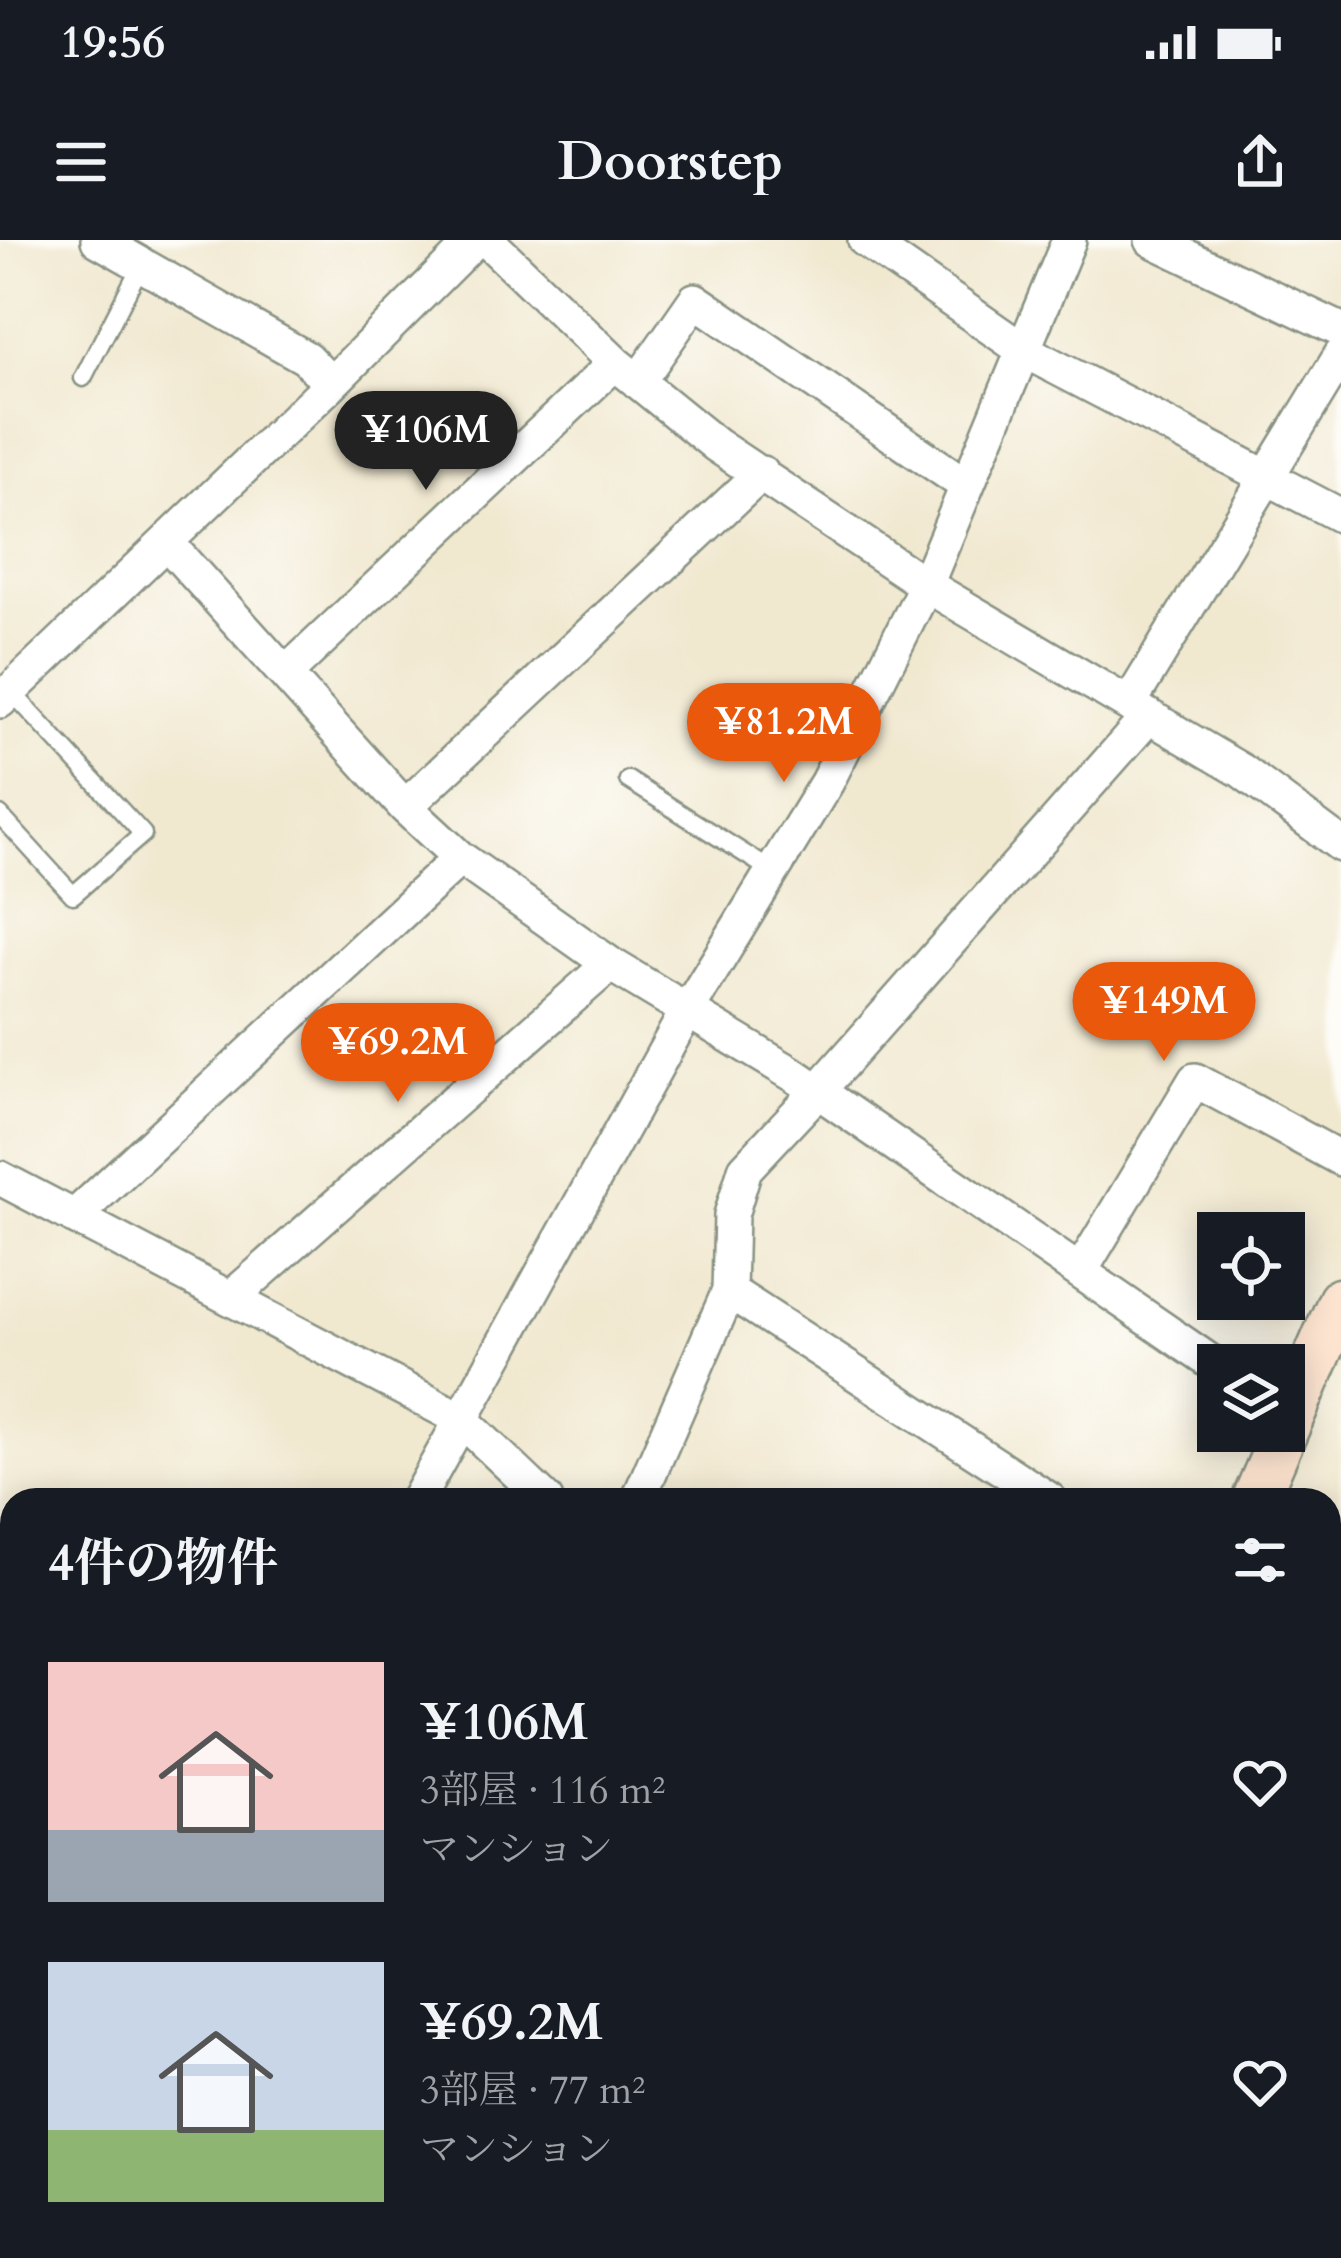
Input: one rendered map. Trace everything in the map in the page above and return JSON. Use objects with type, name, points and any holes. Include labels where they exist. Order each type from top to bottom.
[{"type":"main road","points":[[1305,1379],[1340,1310]]},
{"type":"main road","points":[[1260,1488],[1273,1452]]},
{"type":"street","points":[[98,240],[306,358],[331,384]]},
{"type":"street","points":[[4,692],[167,543],[475,240]]},
{"type":"street","points":[[487,240],[627,373],[716,445],[926,584],[1242,771],[1341,845]]},
{"type":"street","points":[[866,240],[1023,350],[1341,516]]},
{"type":"street","points":[[423,1488],[687,1011],[826,782],[926,584],[1069,240]]},
{"type":"street","points":[[1152,240],[1341,330]]},
{"type":"street","points":[[285,674],[627,373],[695,300],[967,486]]},
{"type":"street","points":[[643,1488],[729,1291],[731,1214],[745,1169],[818,1091],[1139,710],[1267,477],[1341,355]]},
{"type":"street","points":[[405,807],[762,473]]},
{"type":"street","points":[[167,543],[405,807],[460,858],[610,964],[818,1091],[1197,1353]]},
{"type":"street","points":[[74,1217],[460,858]]},
{"type":"street","points":[[231,1298],[610,964]]},
{"type":"street","points":[[1079,1272],[1195,1080],[1341,1160]]},
{"type":"street","points":[[0,1178],[460,1419],[533,1488]]},
{"type":"street","points":[[729,1291],[1032,1488]]},
{"type":"lane","points":[[82,378],[141,265]]},
{"type":"lane","points":[[0,815],[73,895],[143,834],[4,692]]},
{"type":"lane","points":[[628,780],[772,871]]}]
